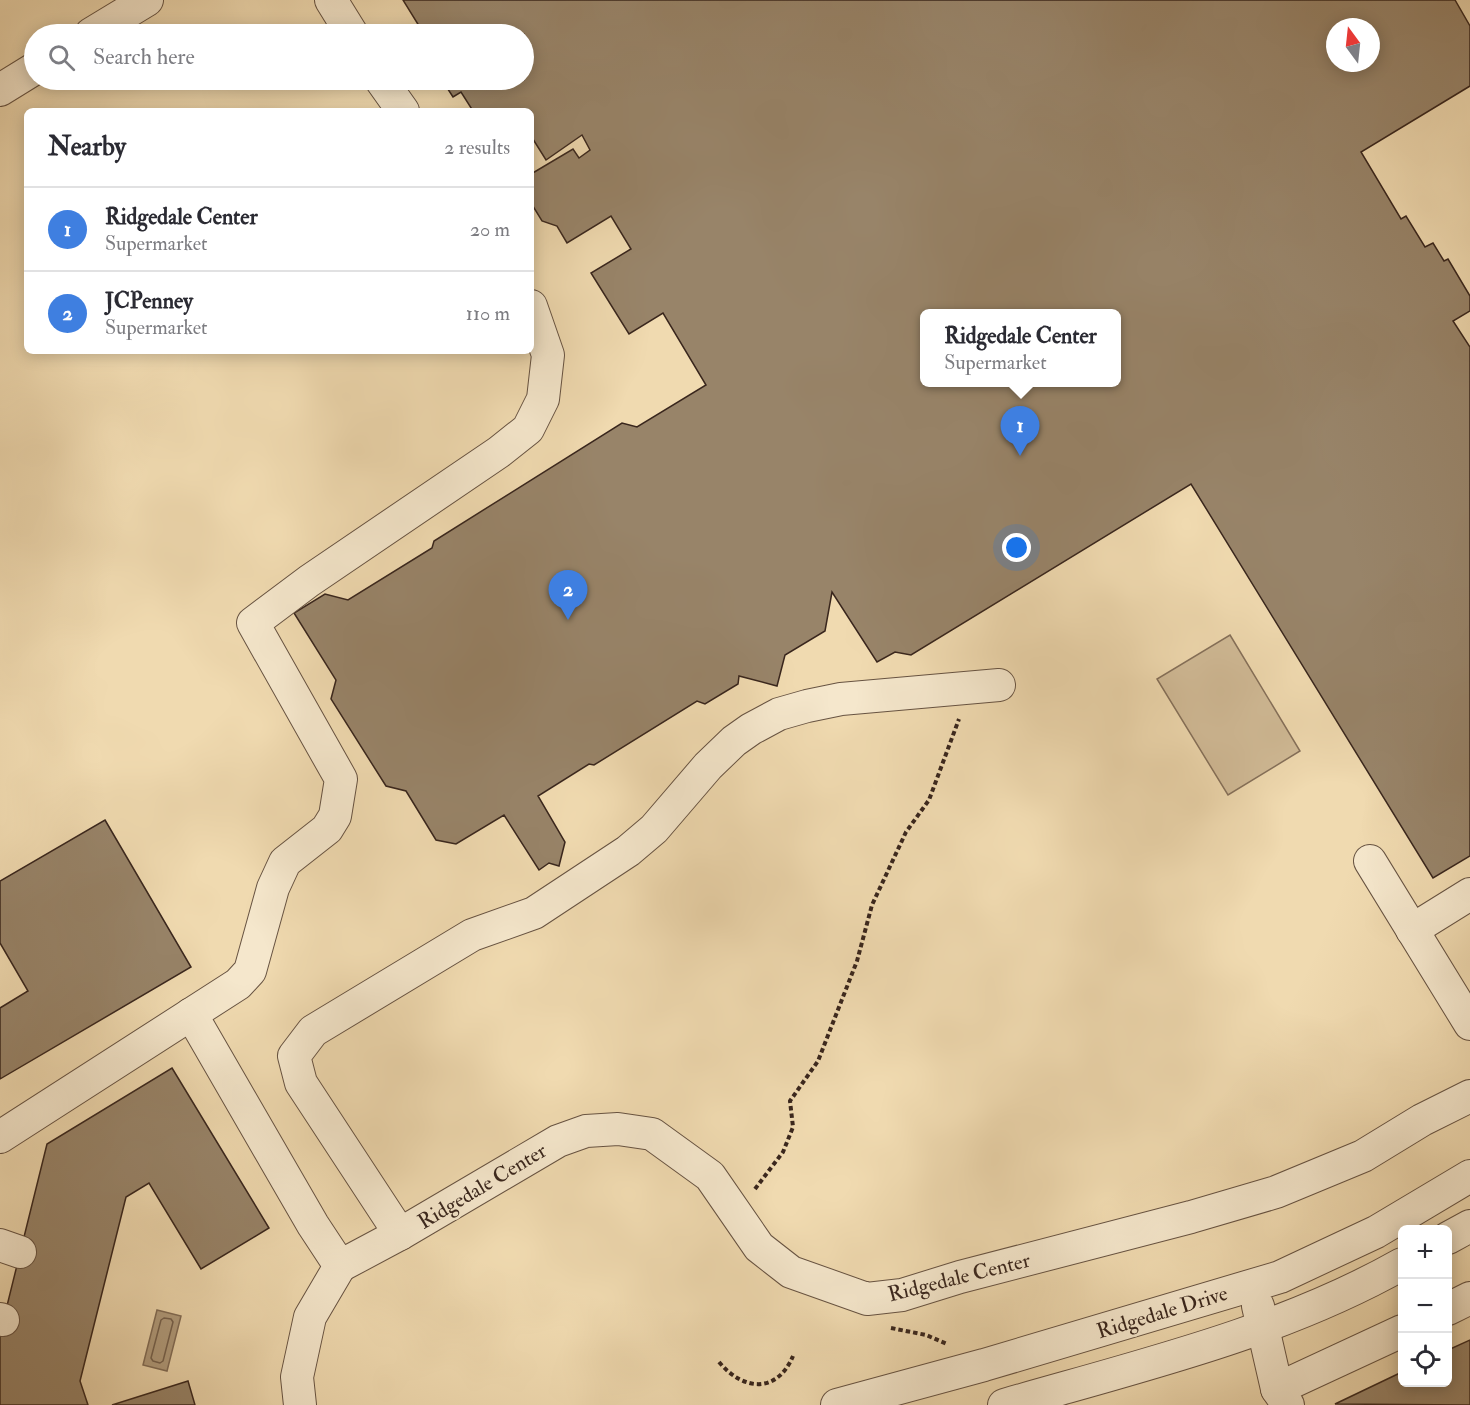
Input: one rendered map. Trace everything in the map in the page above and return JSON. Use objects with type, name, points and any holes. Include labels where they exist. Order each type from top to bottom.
[{"type":"street","points":[[107,24],[147,0]]},
{"type":"street","points":[[331,0],[346,24]]},
{"type":"street","points":[[0,90],[24,75]]},
{"type":"street","points":[[388,90],[401,108]]},
{"type":"street","points":[[0,1137],[238,984],[250,971],[273,888],[285,861],[327,828],[336,816],[341,779],[252,623],[309,581],[499,452],[528,429],[543,399],[548,355],[534,315]]},
{"type":"street","points":[[400,1234],[302,1083],[294,1056],[312,1031],[472,935],[534,913],[628,851],[654,829],[708,766],[734,741],[779,714],[841,699],[989,685]]},
{"type":"street","points":[[1370,861],[1470,1024]]},
{"type":"street","points":[[1412,930],[1470,894]]},
{"type":"street","points":[[191,1014],[313,1225],[340,1266],[310,1317],[297,1377],[300,1405]]},
{"type":"street","name":"Ridgedale Center","points":[[340,1266],[400,1234],[558,1141],[585,1131],[618,1129],[652,1134],[710,1176],[759,1247],[792,1272],[867,1299],[902,1295],[960,1277],[1191,1217],[1276,1192],[1363,1156],[1422,1120],[1470,1096]]},
{"type":"street","name":"Ridgedale Drive","points":[[837,1405],[984,1365],[1280,1277],[1376,1232],[1470,1176]]},
{"type":"street","points":[[1452,1236],[1470,1226]]},
{"type":"street","name":"Ridgedale Drive","points":[[1005,1405],[1167,1358],[1295,1316],[1398,1266]]},
{"type":"street","points":[[1252,1285],[1282,1397],[1398,1333]]},
{"type":"street","points":[[1452,1307],[1470,1298]]},
{"type":"path","points":[[732,1208],[750,1196],[783,1152],[794,1127],[790,1101],[818,1061],[857,961],[872,905],[906,832],[929,800],[959,719],[989,685]]},
{"type":"path","points":[[885,1327],[926,1335],[953,1347]]},
{"type":"path","points":[[719,1362],[730,1374],[746,1383],[760,1384],[774,1380],[787,1370],[793,1356]]},
{"type":"shaded area","points":[[1230,635],[1300,751],[1228,795],[1157,679]]},
{"type":"water","points":[[157,1310],[181,1316],[167,1371],[143,1365]]},
{"type":"building","points":[[403,0],[1455,0],[1470,26],[1470,86],[1361,152],[1401,219],[1406,216],[1425,247],[1433,243],[1444,261],[1448,259],[1470,296],[1470,311],[1453,321],[1470,347],[1470,856],[1433,878],[1191,484],[911,655],[895,652],[877,662],[832,592],[825,631],[785,655],[777,686],[739,676],[738,684],[705,704],[697,701],[594,765],[589,764],[538,796],[565,842],[559,866],[549,863],[539,870],[504,815],[456,844],[436,840],[406,791],[386,786],[331,699],[336,680],[294,613],[325,594],[348,600],[432,548],[434,541],[622,423],[637,427],[706,385],[663,313],[629,334],[591,273],[631,249],[611,216],[567,243],[557,226],[542,221],[534,208],[534,172],[573,149],[579,158],[590,150],[582,135],[546,160],[534,141],[534,108],[471,108],[461,92],[453,97],[448,90],[534,90],[534,24],[418,24]]},
{"type":"building","points":[[105,820],[191,967],[0,1079],[0,1008],[28,991],[0,943],[0,881]]},
{"type":"building","points":[[172,1068],[269,1228],[201,1269],[149,1183],[126,1197],[80,1381],[88,1405],[0,1405],[0,1334],[47,1144]]},
{"type":"building","points":[[1470,1340],[1470,1405],[1335,1404],[1398,1374],[1398,1387],[1452,1387],[1452,1348]]},
{"type":"building","points":[[188,1381],[195,1405],[112,1405]]},
{"type":"place","name":"Ridgedale Center","points":[[1020,456]]},
{"type":"place","name":"JCPenney","points":[[568,620]]}]
